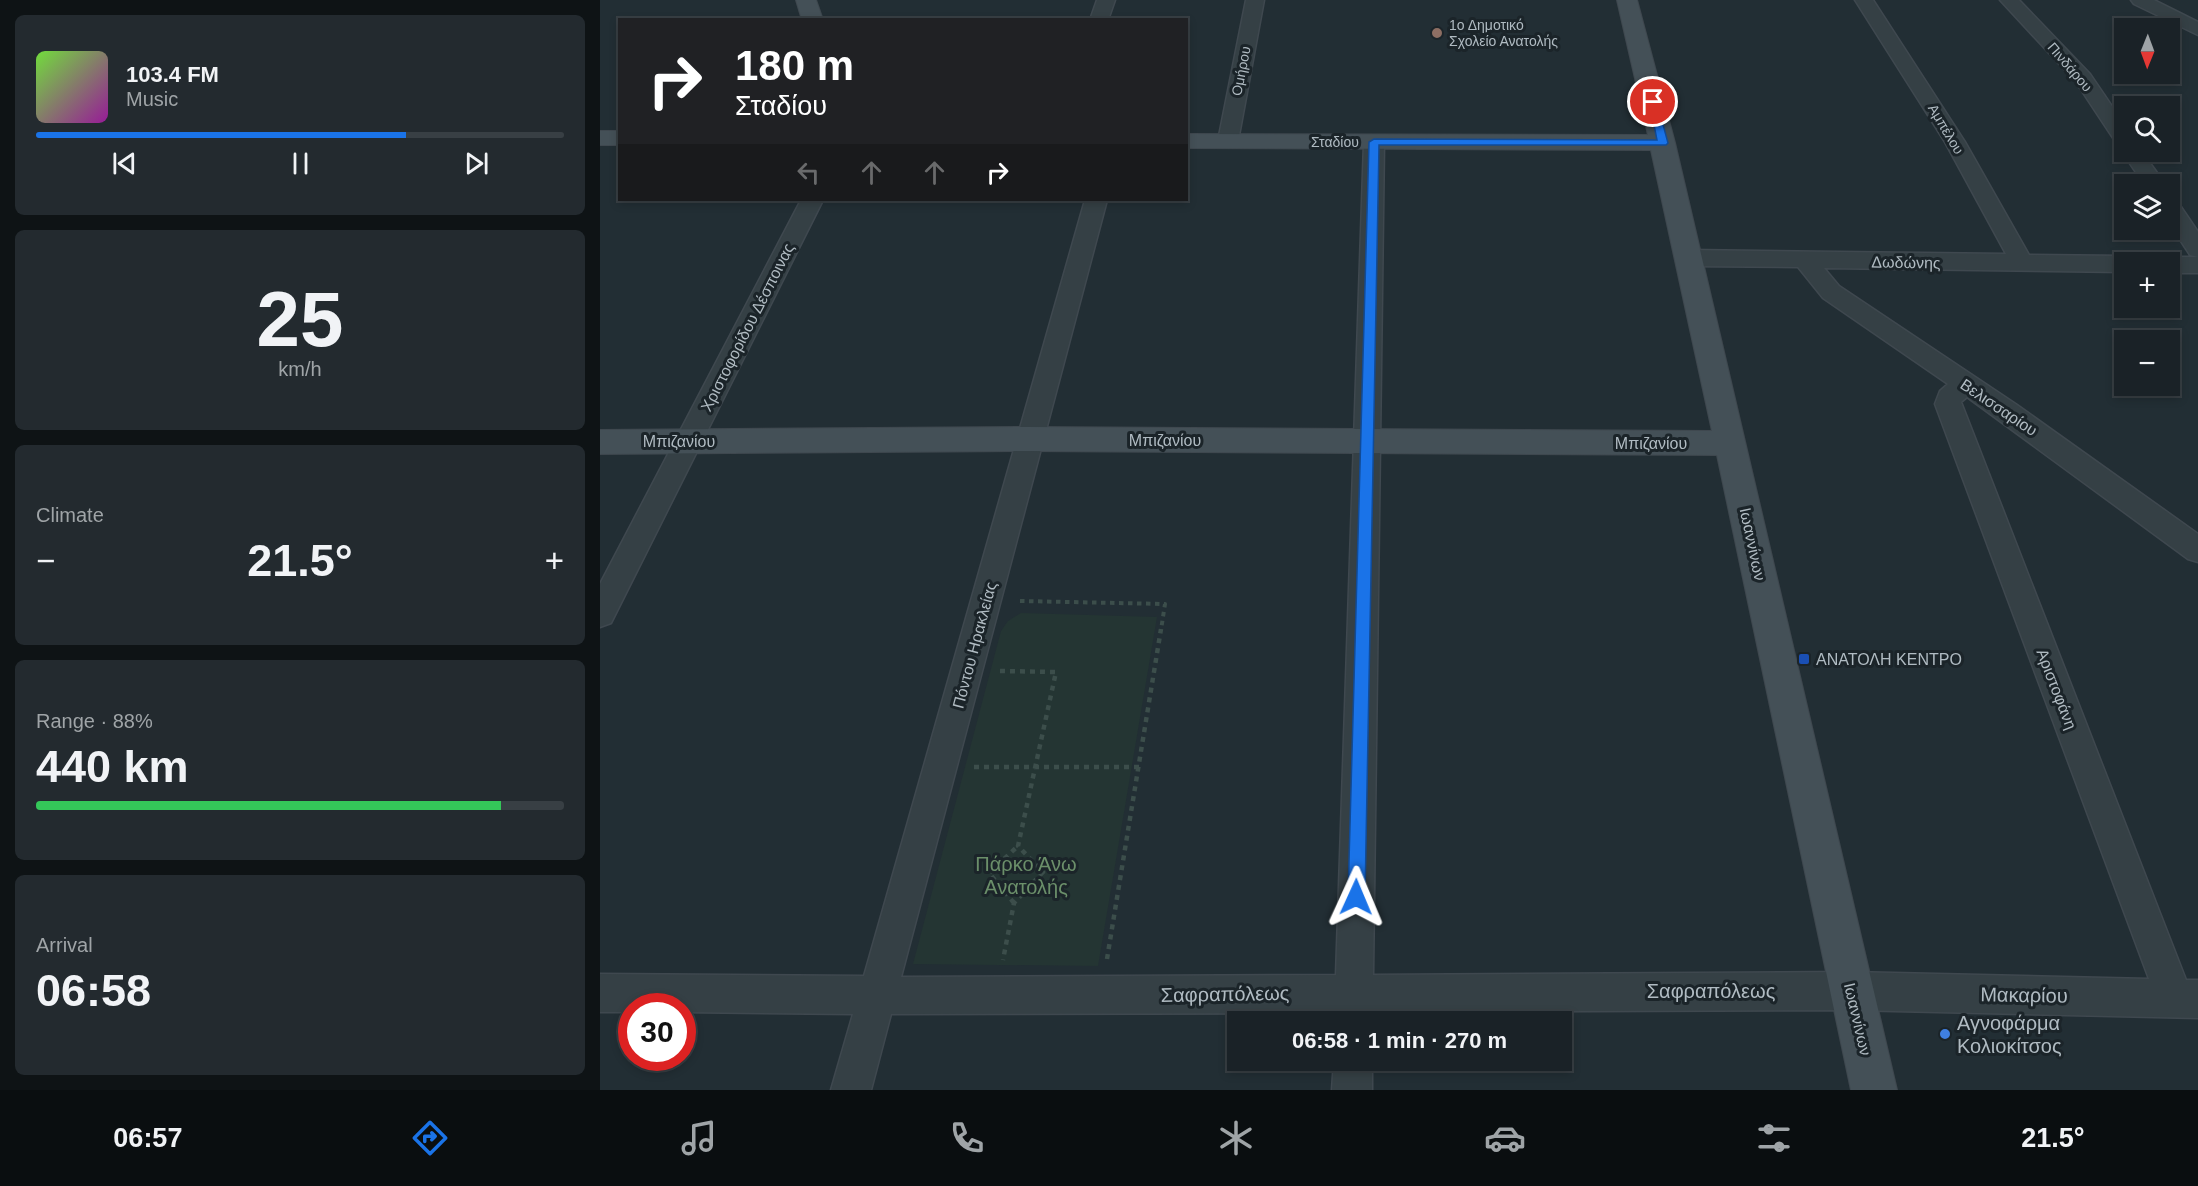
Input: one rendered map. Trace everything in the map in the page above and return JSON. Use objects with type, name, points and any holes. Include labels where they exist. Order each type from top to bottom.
[{"type":"street","points":[[806,0],[812,18]]},
{"type":"street","points":[[1100,18],[1106,0]]},
{"type":"street","name":"Ομήρου","points":[[1228,141],[1255,0]]},
{"type":"street","name":"Ιωαννίνων","points":[[1627,0],[1663,143],[1731,443],[1874,1090]]},
{"type":"street","name":"Αμπέλου","points":[[1864,0],[1955,142],[2022,263]]},
{"type":"street","name":"Πινδάρου","points":[[2009,0],[2083,78],[2114,125]]},
{"type":"street","points":[[2140,0],[2198,29]]},
{"type":"street","points":[[600,138],[618,138]]},
{"type":"street","name":"Σταδίου","points":[[1188,141],[1663,143]]},
{"type":"street","points":[[1354,1007],[1374,142]]},
{"type":"street","name":"Χριστοφορίδου Δέσποινας","points":[[600,614],[811,201]]},
{"type":"street","name":"Πόντου Ηρακλείας","points":[[851,1090],[1096,201]]},
{"type":"street","points":[[2180,222],[2198,249]]},
{"type":"street","name":"Δωδώνης","points":[[1688,258],[2114,264]]},
{"type":"street","name":"Βελισσαρίου","points":[[1805,260],[1831,292],[2008,412],[2198,550]]},
{"type":"street","points":[[2180,265],[2198,265]]},
{"type":"street","name":"Αριστοφάνη","points":[[1966,384],[1949,398],[1948,404],[2186,999]]},
{"type":"street","name":"Μπιζανίου","points":[[600,442],[1030,439],[1731,443]]},
{"type":"street","name":"Μακαρίου","points":[[1851,991],[2186,999]]},
{"type":"street","name":"Σαφραπόλεως","points":[[600,993],[1101,995],[1354,1007],[1851,991]]},
{"type":"street","points":[[1352,1090],[1353,1071]]},
{"type":"path","points":[[986,601],[1165,604],[1101,995]]},
{"type":"path","points":[[967,670],[1056,672],[1018,846],[989,873],[1014,903]]},
{"type":"path","points":[[940,767],[1140,767]]},
{"type":"path","points":[[997,996],[1014,903],[1043,872],[1018,846]]},
{"type":"green space","name":"Πάρκο Άνω Ανατολής","points":[[1021,613],[1157,617],[1098,966],[913,964],[1001,631],[1008,621]]},
{"type":"place","name":"1ο Δημοτικό Σχολείο Ανατολής","points":[[1437,33]]},
{"type":"place","name":"ΑΝΑΤΟΛΗ ΚΕΝΤΡΟ","points":[[1804,659]]},
{"type":"place","name":"Αγνοφάρμα Κολιοκίτσος","points":[[1945,1034]]},
{"type":"route","points":[[1356,897],[1374,142],[1663,143],[1653,102]]}]
